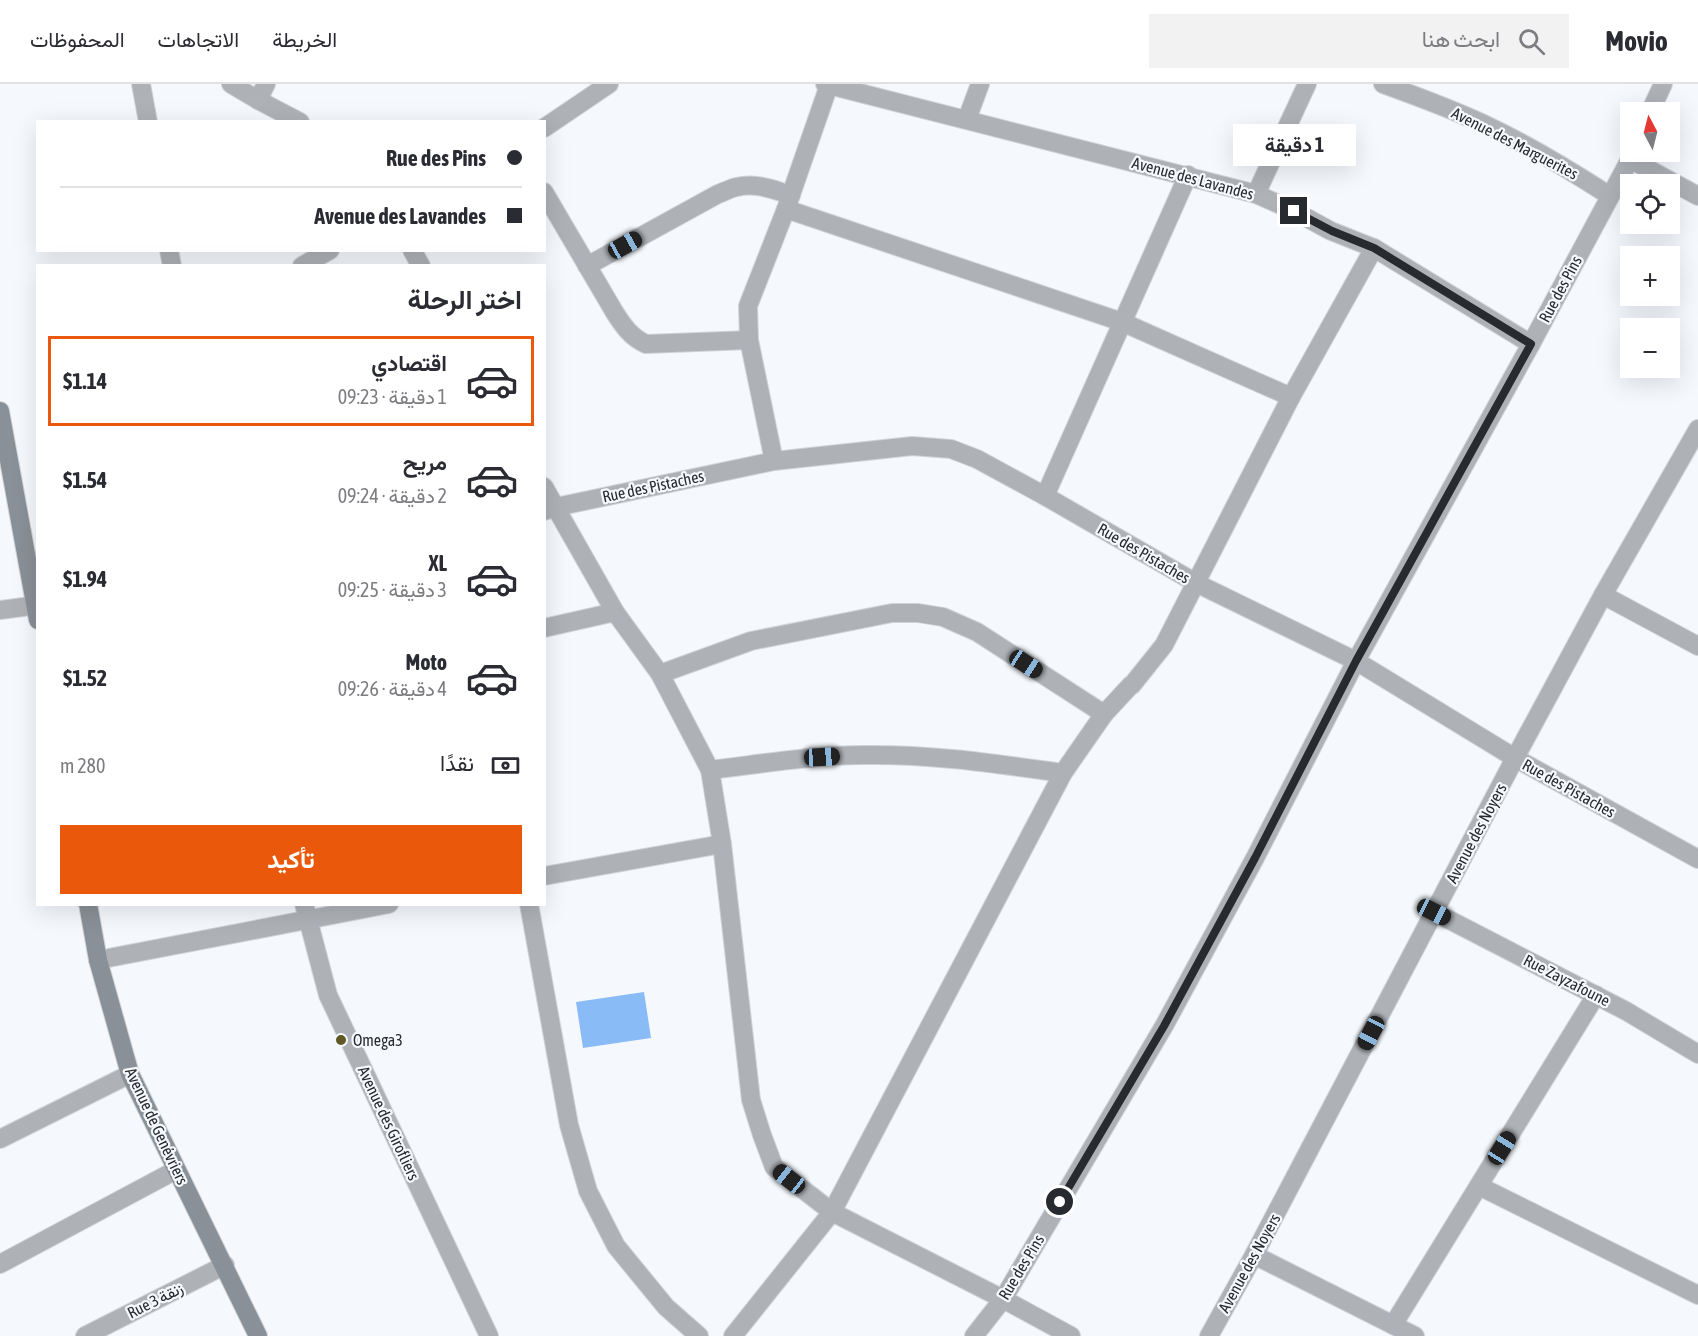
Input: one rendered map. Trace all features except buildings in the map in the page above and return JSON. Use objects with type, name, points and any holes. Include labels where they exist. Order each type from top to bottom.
[{"type":"street","points":[[141,84],[148,120]]},
{"type":"street","points":[[231,84],[262,92],[297,120]]},
{"type":"street","points":[[546,127],[609,84]]},
{"type":"street","points":[[967,119],[980,84]]},
{"type":"street","points":[[1256,194],[1307,84]]},
{"type":"street","name":"Avenue des Marguerites","points":[[1383,84],[1489,126],[1555,161],[1610,196]]},
{"type":"street","points":[[1655,102],[1663,84]]},
{"type":"street","points":[[774,461],[749,340],[748,306],[789,202],[827,85]]},
{"type":"street","name":"Avenue des Lavandes","points":[[827,85],[1256,194],[1332,231],[1374,248],[1531,344]]},
{"type":"street","name":"Rue des Pins","points":[[974,1336],[1003,1299],[1164,1026],[1255,858],[1356,661],[1531,344],[1628,162]]},
{"type":"street","points":[[1643,162],[1698,196]]},
{"type":"street","points":[[1045,496],[1188,176]]},
{"type":"street","points":[[587,266],[718,194],[737,186],[762,186],[789,202],[1122,322],[1291,397]]},
{"type":"street","points":[[546,195],[624,328],[635,338],[646,344],[749,340]]},
{"type":"street","points":[[733,1336],[832,1212],[1063,773],[1104,714],[1132,685],[1164,645],[1291,397],[1374,248]]},
{"type":"street","points":[[306,264],[326,252]]},
{"type":"street","points":[[0,411],[36,605]]},
{"type":"street","name":"Avenue des Noyers","points":[[1209,1336],[1254,1255],[1515,758],[1603,595],[1698,429]]},
{"type":"street","name":"Rue des Pistaches","points":[[550,509],[774,461],[912,446],[951,448],[977,459],[1045,496],[1196,583],[1356,661],[1515,758],[1698,859]]},
{"type":"street","points":[[546,494],[550,509],[615,612],[660,674],[710,770],[722,844],[751,1100],[774,1167],[832,1212],[1071,1336]]},
{"type":"street","points":[[1603,595],[1698,646]]},
{"type":"street","points":[[0,610],[36,610]]},
{"type":"street","points":[[546,628],[615,612]]},
{"type":"street","points":[[660,674],[751,641],[892,613],[918,613],[943,617],[977,632],[1104,714]]},
{"type":"street","points":[[710,770],[801,759],[866,755],[959,759],[1063,773]]},
{"type":"street","points":[[546,876],[722,844]]},
{"type":"street","name":"Avenue de Genévriers","points":[[88,906],[98,960],[130,1074],[258,1336]]},
{"type":"street","points":[[98,960],[306,912],[368,906]]},
{"type":"street","points":[[529,906],[570,1125],[588,1191],[616,1246],[666,1307],[699,1336]]},
{"type":"street","name":"Avenue des Girofliers","points":[[306,912],[328,995],[489,1336]]},
{"type":"street","name":"Rue Zayzafoune","points":[[1434,912],[1596,995],[1698,1054]]},
{"type":"street","points":[[1393,1325],[1596,995]]},
{"type":"street","points":[[0,1139],[130,1074]]},
{"type":"street","points":[[0,1264],[176,1170]]},
{"type":"street","points":[[1479,1186],[1698,1295]]},
{"type":"street","points":[[1254,1255],[1415,1336]]},
{"type":"street","name":"Rue 3 زنقة","points":[[86,1336],[225,1265]]},
{"type":"place","name":"Omega3","points":[[341,1040]]},
{"type":"route","points":[[1060,1202],[1164,1026],[1255,858],[1356,661],[1531,344],[1374,248],[1332,231],[1294,211]]}]
